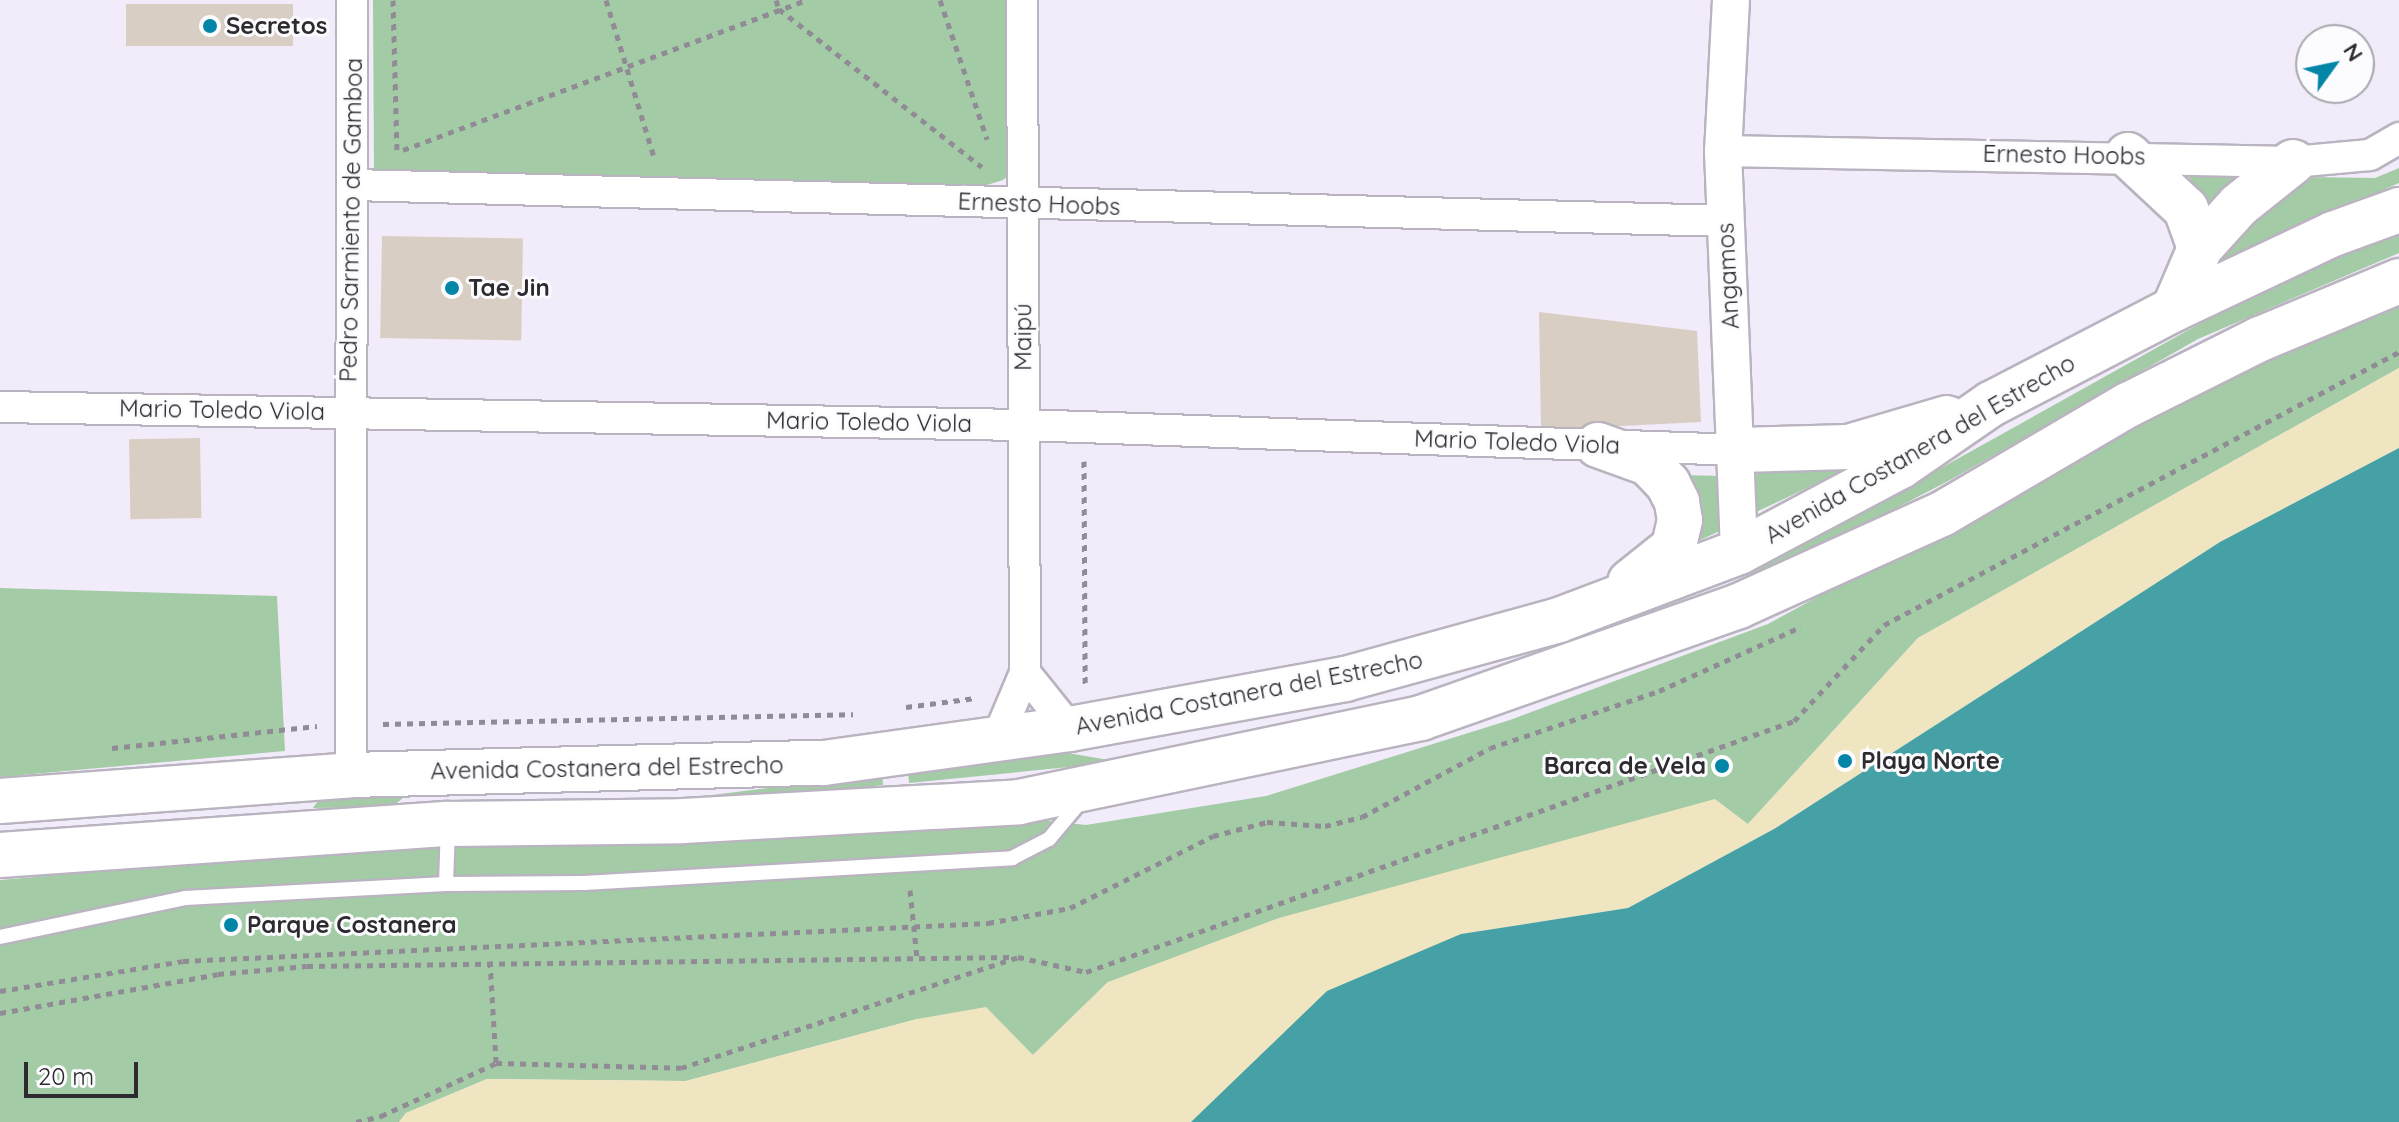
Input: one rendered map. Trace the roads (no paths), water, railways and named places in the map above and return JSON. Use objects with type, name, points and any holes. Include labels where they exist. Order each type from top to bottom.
[{"type":"main road","points":[[2128,155],[2186,209],[2200,248]]},
{"type":"main road","points":[[2174,309],[2200,248],[2239,205],[2293,162]]},
{"type":"main road","name":"Avenida Costanera del Estrecho","points":[[0,801],[351,775],[824,763],[1070,729],[1345,679],[1559,620],[1739,552],[1901,466],[1991,404],[2174,309],[2333,234],[2399,210]]},
{"type":"main road","name":"Avenida Costanera del Estrecho","points":[[0,855],[448,824],[683,821],[1019,802],[1176,772],[1421,718],[1674,633],[1942,514],[2128,405],[2260,339],[2399,281]]},
{"type":"main road","points":[[1739,450],[1848,447],[1991,404]]},
{"type":"main road","points":[[1559,620],[1648,572],[1674,547],[1680,520],[1668,484],[1648,463],[1598,445]]},
{"type":"main road","points":[[1674,633],[1739,552]]},
{"type":"main road","points":[[1070,729],[1176,772]]},
{"type":"main road","points":[[448,824],[523,769]]},
{"type":"main road","points":[[229,839],[351,775]]},
{"type":"street","name":"Pedro Sarmiento de Gamboa","points":[[351,775],[349,411],[352,0]]},
{"type":"street","name":"Maipú","points":[[997,739],[1027,686],[1022,0]]},
{"type":"street","name":"Angamos","points":[[1731,0],[1723,151],[1739,450],[1739,552]]},
{"type":"street","name":"Ernesto Hoobs","points":[[1723,151],[2128,155],[2293,162],[2370,155],[2399,138]]},
{"type":"street","name":"Ernesto Hoobs","points":[[353,185],[1725,221]]},
{"type":"street","name":"Mario Toledo Viola","points":[[0,407],[1024,425],[1739,450]]},
{"type":"street","points":[[1027,686],[1070,729]]},
{"type":"lane","points":[[0,937],[185,898],[446,884],[584,883],[1012,858],[1049,839],[1092,788]]},
{"type":"lane","points":[[446,884],[448,824]]},
{"type":"water","points":[[2399,448],[2399,1122],[1191,1122],[1327,991],[1461,934],[1628,908],[1774,829],[2220,542]]},
{"type":"place","name":"Secretos","points":[[210,26]]},
{"type":"place","name":"Tae Jin","points":[[452,288]]},
{"type":"place","name":"Playa Norte","points":[[1845,761]]},
{"type":"place","name":"Barca de Vela","points":[[1722,766]]},
{"type":"place","name":"Parque Costanera","points":[[231,925]]}]
